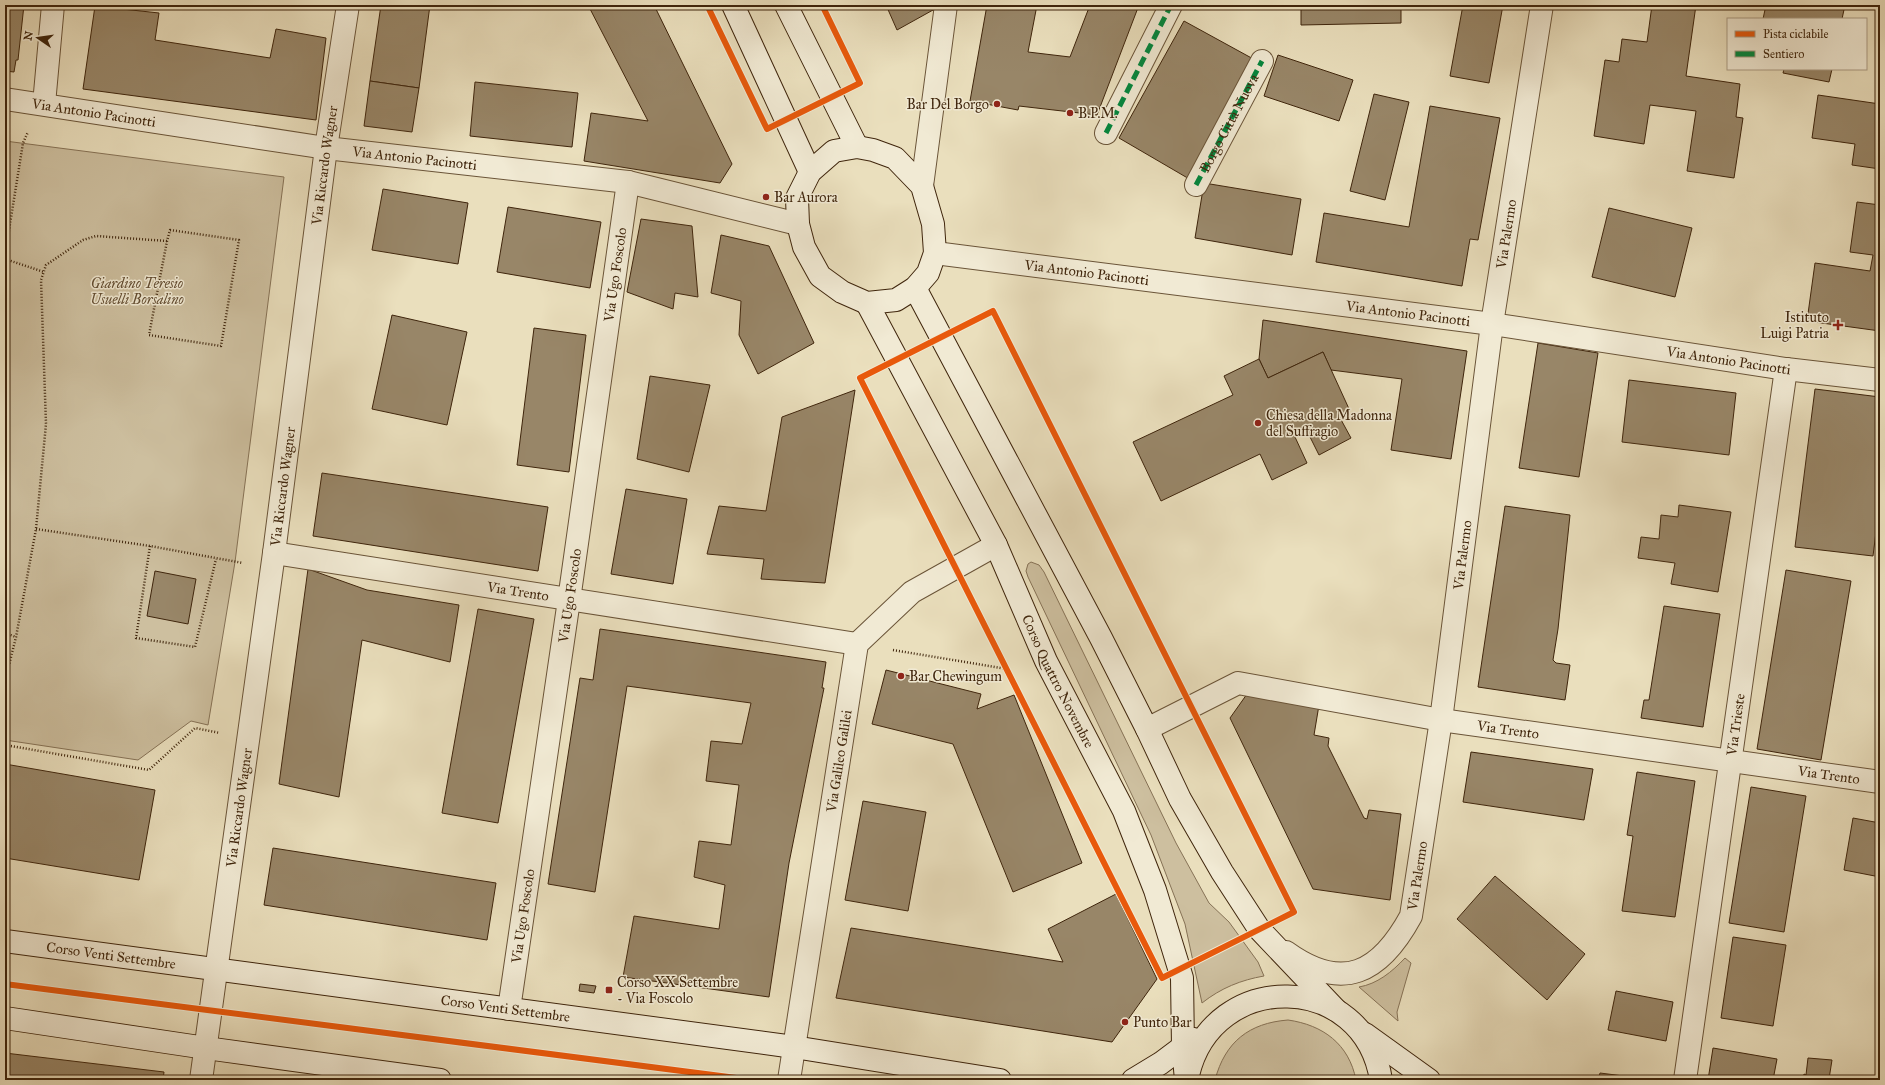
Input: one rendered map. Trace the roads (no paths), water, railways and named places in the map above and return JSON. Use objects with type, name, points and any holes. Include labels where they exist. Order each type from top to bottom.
[{"type":"street","points":[[44,104],[53,5]]},
{"type":"street","name":"Via Riccardo Wagner","points":[[216,968],[273,560],[326,148],[348,5]]},
{"type":"street","points":[[733,5],[810,172]]},
{"type":"street","points":[[786,5],[856,147]]},
{"type":"street","points":[[922,186],[895,158],[873,150],[856,147],[834,150],[810,172],[797,198],[798,224],[804,247],[820,276],[842,292],[867,303],[896,300],[916,288],[928,273],[935,253],[933,224],[922,186],[946,5]]},
{"type":"street","points":[[1106,133],[1170,5]]},
{"type":"street","name":"Via Palermo","points":[[1259,929],[1300,962],[1313,968],[1334,974],[1348,974],[1363,969],[1379,960],[1395,942],[1411,916],[1441,720],[1492,324],[1542,5]]},
{"type":"street","name":"Borgo Città Nuova","points":[[1196,185],[1262,61]]},
{"type":"street","name":"Via Antonio Pacinotti","points":[[5,99],[326,148],[628,182],[798,224]]},
{"type":"street","name":"Via Ugo Foscolo","points":[[509,1009],[628,182]]},
{"type":"street","name":"Via Antonio Pacinotti","points":[[935,253],[1492,324],[1786,369],[1880,380]]},
{"type":"street","points":[[916,288],[1147,729],[1180,799],[1222,872],[1259,929],[1336,1010],[1356,1028],[1429,1080]]},
{"type":"street","name":"Corso Quattro Novembre","points":[[867,303],[996,545],[1046,661],[1124,811],[1155,890],[1182,978],[1183,1047],[1186,1080]]},
{"type":"street","name":"Via Trieste","points":[[1685,1080],[1786,369]]},
{"type":"street","points":[[857,644],[912,592],[996,545]]},
{"type":"street","name":"Via Trento","points":[[273,560],[569,600],[857,644]]},
{"type":"street","name":"Via Galileo Galilei","points":[[794,1047],[857,644]]},
{"type":"street","name":"Via Trento","points":[[1147,729],[1238,683],[1441,720],[1880,782]]},
{"type":"street","name":"Corso Venti Settembre","points":[[5,941],[216,968],[794,1047],[1000,1080]]},
{"type":"street","points":[[201,1080],[216,968]]},
{"type":"street","points":[[1133,1080],[1161,1063],[1226,1015],[1249,1002],[1276,996],[1294,996],[1311,999],[1336,1010]]},
{"type":"street","points":[[1186,1080],[1190,1065],[1197,1049],[1212,1027],[1226,1015]]},
{"type":"street","points":[[5,1018],[206,1048],[440,1080]]},
{"type":"street","points":[[1356,1028],[1372,1050],[1381,1080]]},
{"type":"street","points":[[789,1080],[794,1047]]},
{"type":"place","name":"Bar Del Borgo","points":[[997,104]]},
{"type":"place","name":"B.P.M.","points":[[1070,113]]},
{"type":"place","name":"Bar Aurora","points":[[766,197]]},
{"type":"place","name":"Istituto Luigi Patria","points":[[1838,325]]},
{"type":"place","name":"Chiesa della Madonna del Suffragio","points":[[1258,423]]},
{"type":"place","name":"Bar Chewingum","points":[[901,676]]},
{"type":"place","name":"Corso XX Settembre - Via Foscolo","points":[[609,990]]},
{"type":"place","name":"Punto Bar","points":[[1125,1022]]},
{"type":"park label","name":"Giardino Teresio Usuelli Borsalino","points":[[137,292]]}]
